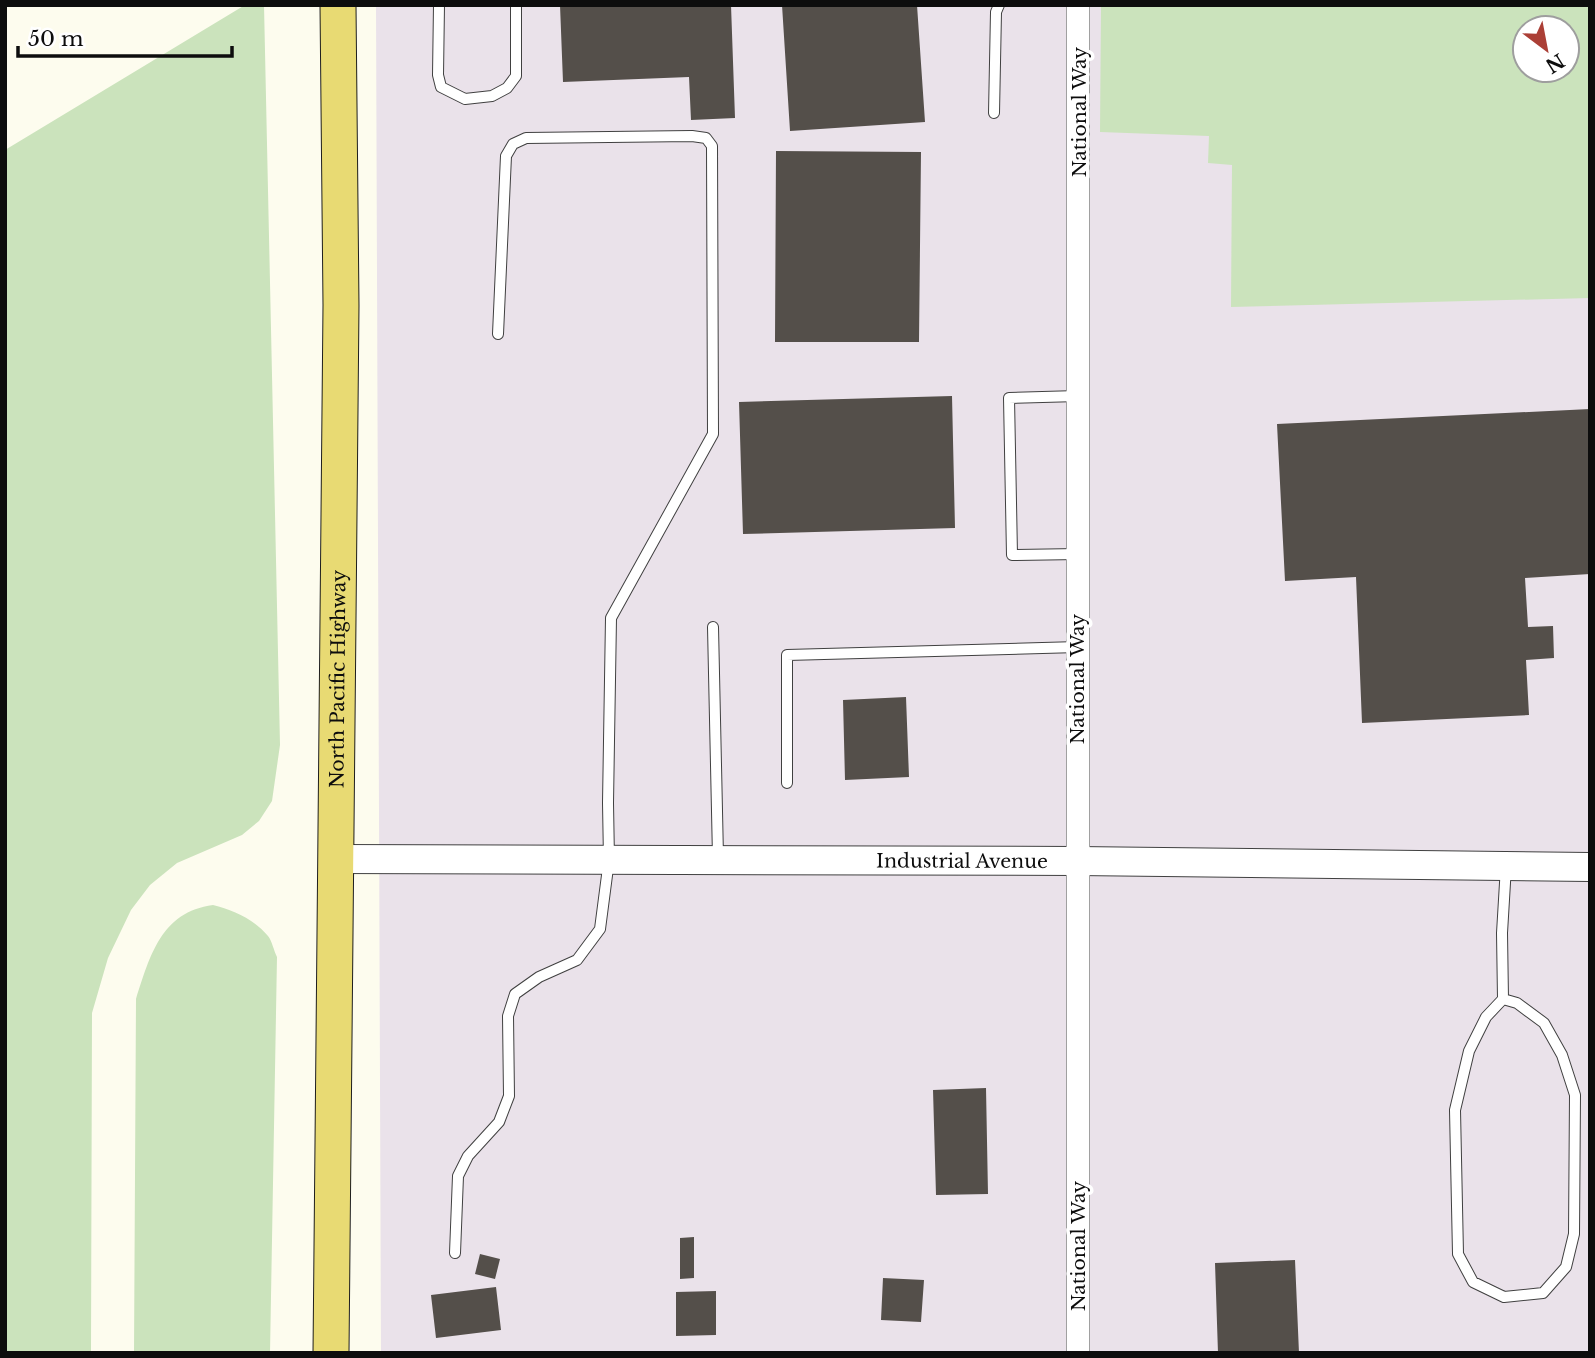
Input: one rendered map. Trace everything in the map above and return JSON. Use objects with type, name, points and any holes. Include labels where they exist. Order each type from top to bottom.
[{"type":"main road","name":"North Pacific Highway","points":[[331,1353],[341,305],[338,5]]},
{"type":"street","name":"National Way","points":[[1078,5],[1078,1353]]},
{"type":"street","name":"Industrial Avenue","points":[[336,859],[1077,861],[1590,867]]},
{"type":"lane","points":[[439,5],[438,75],[441,86],[451,94],[465,99],[492,96],[507,88],[516,76],[516,5]]},
{"type":"lane","points":[[994,113],[996,12],[999,5]]},
{"type":"lane","points":[[455,1253],[458,1176],[468,1156],[499,1122],[509,1096],[508,1016],[515,994],[539,977],[577,960],[600,929],[609,860],[611,618],[713,434],[712,146],[706,138],[692,135],[526,138],[513,144],[506,156],[498,334]]},
{"type":"lane","points":[[1078,396],[1009,398],[1012,555],[1078,554]]},
{"type":"lane","points":[[713,627],[718,860]]},
{"type":"lane","points":[[787,783],[787,655],[1077,647]]},
{"type":"lane","points":[[1503,999],[1517,1003],[1544,1023],[1562,1055],[1576,1096],[1574,1234],[1566,1268],[1543,1293],[1504,1297],[1473,1282],[1458,1254],[1455,1110],[1469,1051],[1486,1017],[1503,999],[1502,933],[1506,866]]},
{"type":"shaded area","points":[[376,5],[1590,5],[1590,1353],[381,1353]]},
{"type":"green space","points":[[245,5],[264,5],[280,745],[272,801],[259,821],[242,835],[177,863],[150,885],[131,910],[108,958],[92,1013],[91,1353],[5,1353],[5,150]]},
{"type":"green space","points":[[1101,5],[1590,5],[1590,298],[1231,307],[1232,165],[1208,163],[1209,136],[1100,132]]},
{"type":"green space","points":[[213,905],[250,920],[269,938],[277,957],[270,1353],[134,1353],[136,999],[153,952],[169,926],[195,909]]},
{"type":"building","points":[[560,5],[731,5],[735,118],[691,120],[689,77],[563,82]]},
{"type":"building","points":[[782,5],[917,5],[925,122],[790,131]]},
{"type":"building","points":[[776,151],[921,152],[919,342],[775,342]]},
{"type":"building","points":[[952,396],[955,528],[743,534],[739,402]]},
{"type":"building","points":[[1590,409],[1590,574],[1525,578],[1528,627],[1553,626],[1554,658],[1526,660],[1529,715],[1362,723],[1356,577],[1285,581],[1277,424]]},
{"type":"building","points":[[906,697],[909,777],[845,780],[843,700]]},
{"type":"building","points":[[986,1088],[988,1194],[936,1195],[933,1090]]},
{"type":"building","points":[[694,1237],[694,1278],[680,1279],[680,1238]]},
{"type":"building","points":[[480,1254],[500,1259],[495,1279],[475,1274]]},
{"type":"building","points":[[1295,1260],[1299,1353],[1218,1353],[1215,1263]]},
{"type":"building","points":[[883,1278],[924,1280],[921,1322],[881,1320]]},
{"type":"building","points":[[496,1287],[501,1330],[436,1338],[431,1295]]},
{"type":"building","points":[[716,1291],[716,1335],[676,1336],[676,1292]]}]
